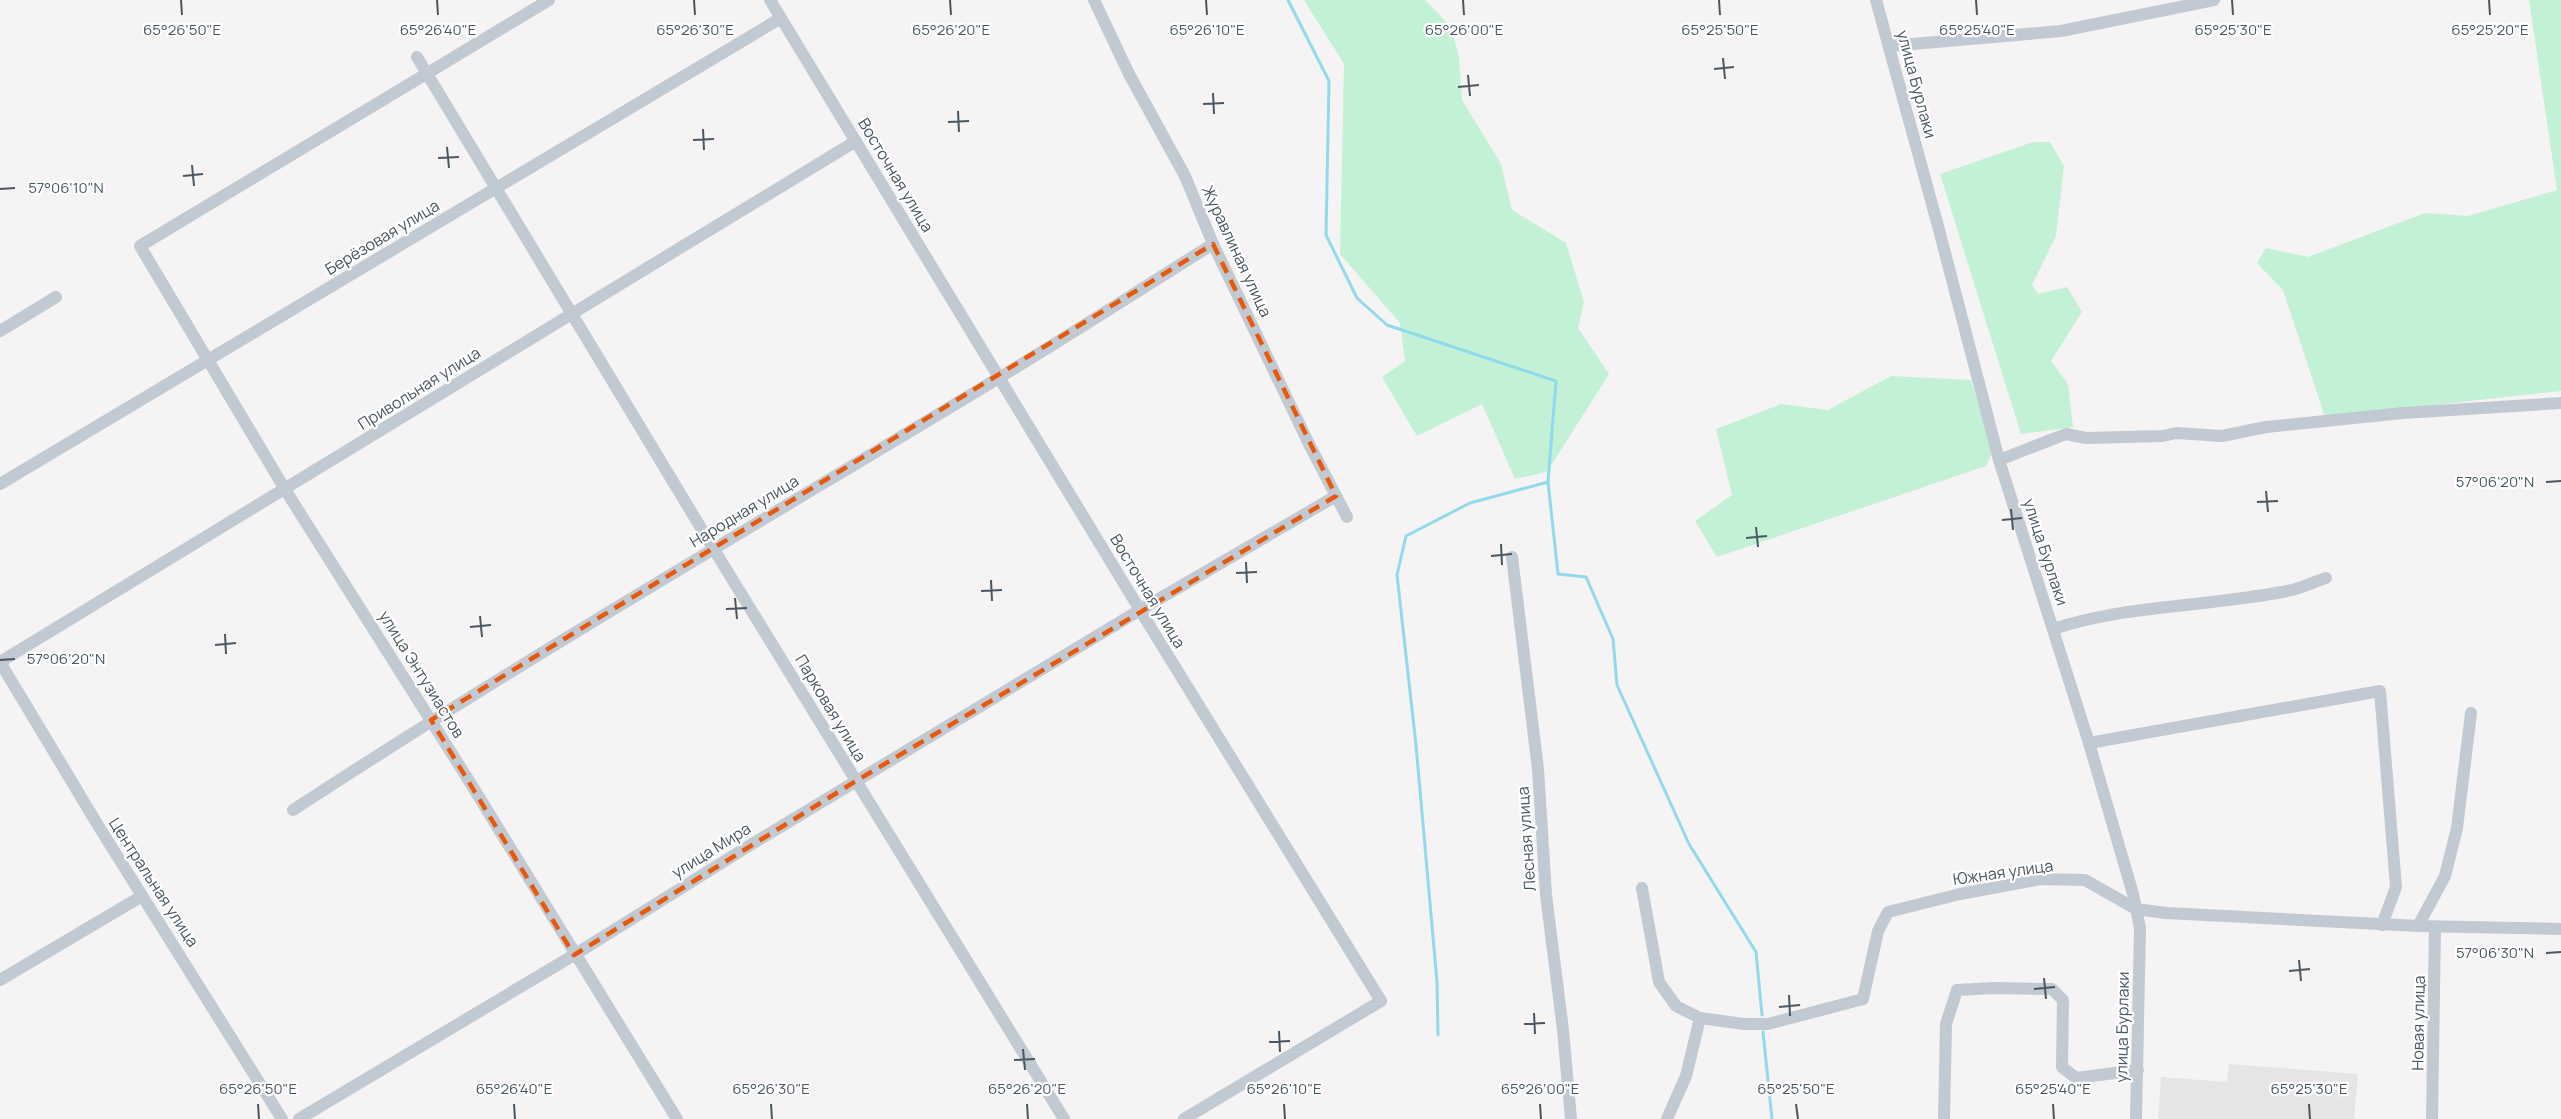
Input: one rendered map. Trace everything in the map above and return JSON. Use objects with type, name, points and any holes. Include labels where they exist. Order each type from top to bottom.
[{"type":"street","points":[[427,73],[549,0]]},
{"type":"street","name":"Восточная улица","points":[[770,0],[1140,610],[1381,1001],[1184,1119]]},
{"type":"street","name":"Журавлиная улица","points":[[1094,0],[1129,74],[1185,176],[1213,244],[1347,517]]},
{"type":"street","name":"улица Бурлаки","points":[[1876,0],[1999,460],[2090,743],[2136,909],[2140,928],[2136,1119]]},
{"type":"street","points":[[1890,46],[2061,31],[2214,0]]},
{"type":"street","name":"Берёзовая улица","points":[[0,484],[781,18]]},
{"type":"street","name":"Парковая улица","points":[[417,57],[573,312],[713,548],[1064,1119]]},
{"type":"street","name":"улица Энтузиастов","points":[[427,73],[140,246],[286,491],[431,720],[677,1119]]},
{"type":"street","name":"Привольная улица","points":[[0,662],[286,491],[573,312],[856,141]]},
{"type":"street","name":"Народная улица","points":[[294,810],[431,720],[713,548],[999,378],[1213,244]]},
{"type":"street","points":[[0,331],[56,297]]},
{"type":"street","points":[[1999,460],[2066,434],[2086,438],[2176,434],[2222,436],[2266,427],[2561,403]]},
{"type":"street","name":"улица Мира","points":[[299,1119],[574,955],[856,781],[1140,610],[1336,496]]},
{"type":"street","name":"Лесная улица","points":[[1512,557],[1538,769],[1546,895],[1563,1030],[1571,1119]]},
{"type":"street","points":[[2053,629],[2081,620],[2153,608],[2288,591],[2326,578]]},
{"type":"street","name":"Центральная улица","points":[[0,662],[142,896],[282,1119]]},
{"type":"street","points":[[2090,743],[2380,691],[2396,887],[2382,925]]},
{"type":"street","points":[[2418,926],[2445,876],[2457,828],[2471,713]]},
{"type":"street","name":"Южная улица","points":[[1642,888],[1659,982],[1676,1006],[1700,1018],[1744,1024],[1768,1024],[1863,999],[1878,931],[1888,912],[1923,902],[2041,879],[2085,880],[2136,909],[2166,913],[2382,925],[2561,929]]},
{"type":"street","points":[[0,980],[142,896]]},
{"type":"street","name":"Новая улица","points":[[2432,1119],[2435,927]]},
{"type":"street","points":[[1944,1119],[1946,1024],[1957,990],[2052,989],[2063,1000],[2062,1067],[2076,1078],[2138,1070]]},
{"type":"street","points":[[1666,1119],[1686,1076],[1700,1018]]},
{"type":"highlighted area","points":[[1213,244],[1336,496],[856,781],[574,955],[431,720]]},
{"type":"shaded area","points":[[2229,1064],[2358,1074],[2354,1119],[2158,1119],[2161,1077],[2227,1082]]},
{"type":"green space","points":[[1304,0],[1425,0],[1451,27],[1459,57],[1462,100],[1501,164],[1512,210],[1566,243],[1584,302],[1578,328],[1609,374],[1547,472],[1515,479],[1482,404],[1417,436],[1382,377],[1405,361],[1400,323],[1340,254],[1344,64]]},
{"type":"green space","points":[[2529,0],[2561,0],[2561,391],[2325,417],[2283,290],[2257,263],[2266,248],[2308,257],[2425,213],[2468,216],[2557,190]]},
{"type":"green space","points":[[2033,142],[2050,142],[2064,166],[2056,236],[2032,285],[2038,294],[2067,287],[2082,312],[2051,361],[2068,384],[2073,427],[2021,434],[1940,174]]},
{"type":"green space","points":[[1891,376],[1971,380],[1992,453],[1986,466],[1717,557],[1695,521],[1732,495],[1716,429],[1781,404],[1828,410]]},
{"type":"waterway","points":[[1288,0],[1329,81],[1326,235],[1357,298],[1387,325],[1556,381],[1548,482],[1558,574],[1586,577],[1613,639],[1617,685],[1689,844],[1756,952],[1762,1015]]},
{"type":"waterway","points":[[1438,1035],[1437,982],[1416,745],[1397,575],[1406,536],[1470,503],[1548,482]]},
{"type":"waterway","points":[[1763,1032],[1772,1119]]}]
